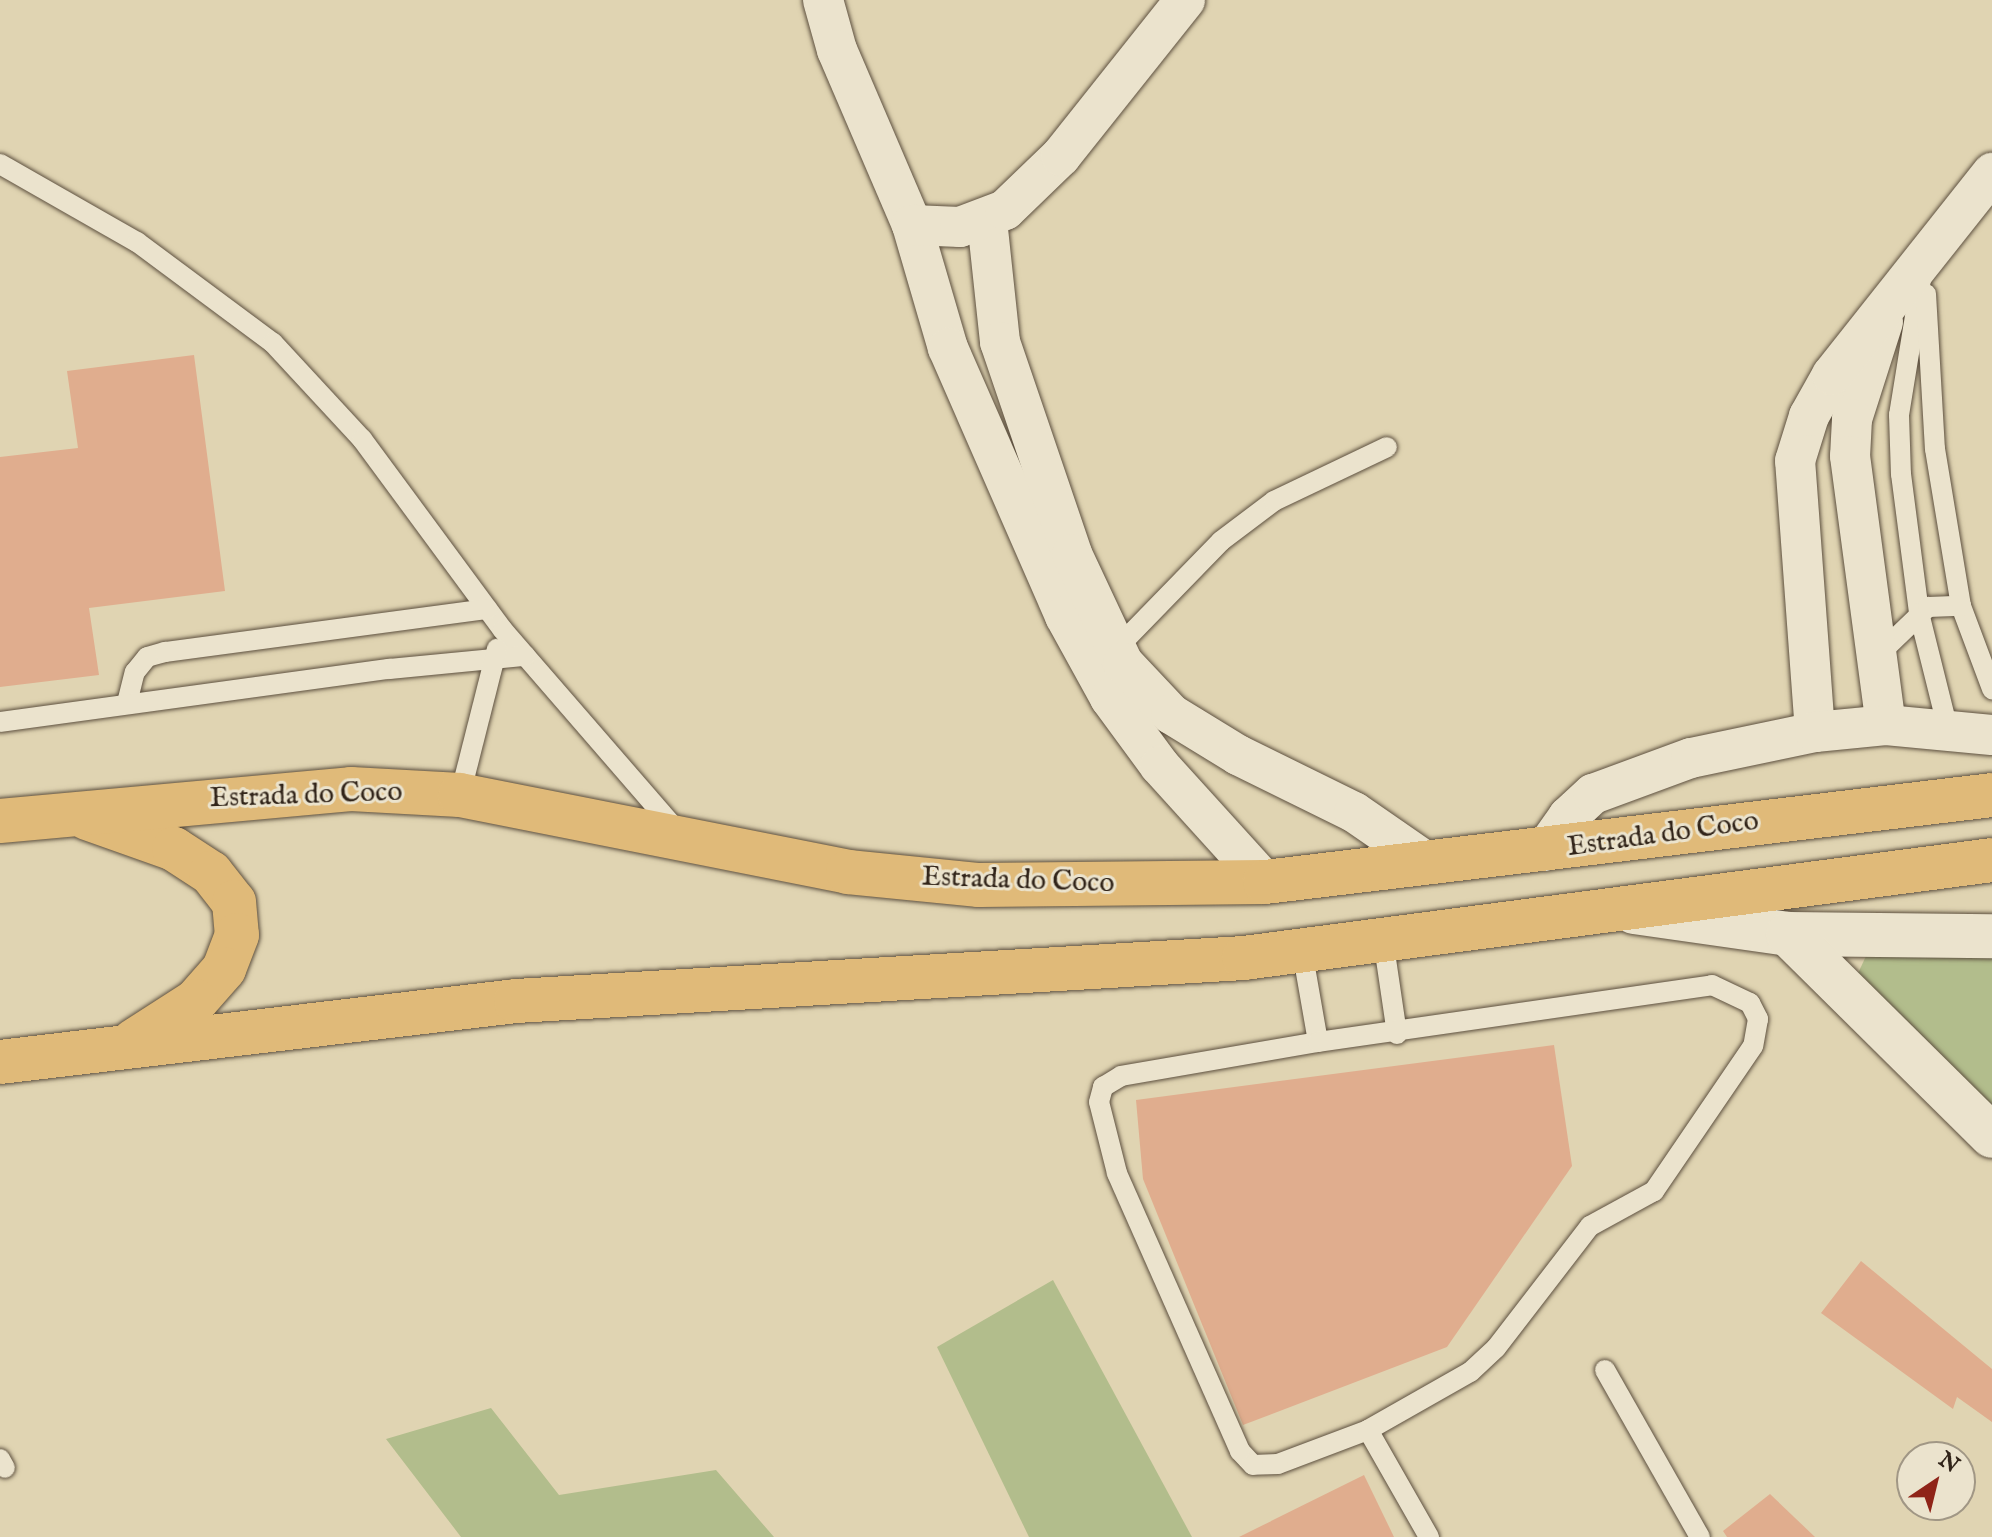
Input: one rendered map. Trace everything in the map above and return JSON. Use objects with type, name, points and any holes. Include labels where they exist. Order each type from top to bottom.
[{"type":"highway","name":"Estrada do Coco","points":[[0,821],[66,812],[351,789],[460,795],[848,872],[979,885],[1265,882],[1992,795]]},
{"type":"highway","points":[[66,812],[174,849],[211,873],[234,902],[237,935],[224,969],[196,1001],[127,1046]]},
{"type":"highway","points":[[0,1062],[516,1001],[1302,950],[1992,860]]},
{"type":"street","points":[[823,0],[837,50],[912,225],[948,348],[1011,496],[1103,654],[1160,766],[1265,882]]},
{"type":"street","points":[[912,225],[960,227],[987,220],[1005,210],[1061,156],[1185,0]]},
{"type":"street","points":[[1815,732],[1795,461],[1809,416],[1832,375],[1888,303],[1925,262],[1992,173]]},
{"type":"street","points":[[987,220],[1000,342],[1103,654],[1123,663],[1171,714],[1238,755],[1354,812],[1428,863]]},
{"type":"street","points":[[1886,725],[1851,481],[1852,419],[1888,303]]},
{"type":"street","points":[[1809,416],[1832,428],[1852,419]]},
{"type":"street","points":[[1011,496],[1048,482]]},
{"type":"street","points":[[1811,671],[1843,656],[1876,657]]},
{"type":"street","points":[[1544,851],[1593,794],[1626,778],[1691,758],[1815,732],[1886,725],[1992,735]]},
{"type":"street","points":[[1612,909],[1788,934],[1992,936]]},
{"type":"street","points":[[1788,934],[1992,1136]]},
{"type":"lane","points":[[0,164],[137,242],[273,343],[362,439],[503,630],[683,837]]},
{"type":"lane","points":[[1925,262],[1935,449],[1961,606],[1992,689]]},
{"type":"lane","points":[[1925,262],[1899,415],[1901,474],[1919,613],[1948,729]]},
{"type":"lane","points":[[1103,654],[1221,541],[1274,501],[1387,447]]},
{"type":"lane","points":[[1876,657],[1919,613],[1940,604],[1961,606]]},
{"type":"lane","points":[[127,703],[135,672],[147,657],[165,652],[487,609]]},
{"type":"lane","points":[[460,795],[503,630]]},
{"type":"lane","points":[[0,722],[389,669],[525,656]]},
{"type":"lane","points":[[1383,939],[1397,1034]]},
{"type":"lane","points":[[1302,950],[1318,1042]]},
{"type":"lane","points":[[1712,985],[1750,1003],[1758,1019],[1753,1046],[1654,1191],[1590,1226],[1496,1348],[1470,1372],[1368,1430],[1278,1464],[1253,1465],[1240,1451],[1117,1173],[1099,1102],[1103,1087],[1121,1076],[1318,1042],[1397,1034],[1712,985]]},
{"type":"lane","points":[[1605,1370],[1700,1537]]},
{"type":"lane","points":[[1368,1430],[1429,1537]]},
{"type":"green space","points":[[1992,954],[1992,1120],[1854,982],[1866,956]]},
{"type":"green space","points":[[1053,1280],[1192,1537],[1029,1537],[937,1347]]},
{"type":"green space","points":[[491,1408],[559,1495],[716,1470],[774,1537],[461,1537],[386,1439]]},
{"type":"building","points":[[194,355],[225,591],[89,608],[99,675],[0,687],[0,457],[78,448],[67,371]]},
{"type":"building","points":[[1554,1045],[1572,1166],[1447,1347],[1243,1425],[1143,1179],[1136,1100]]},
{"type":"building","points":[[1861,1261],[1992,1369],[1992,1422],[1957,1397],[1953,1409],[1821,1313]]},
{"type":"building","points":[[1364,1475],[1394,1537],[1239,1537]]},
{"type":"building","points":[[1770,1494],[1815,1537],[1727,1537],[1723,1531]]}]
